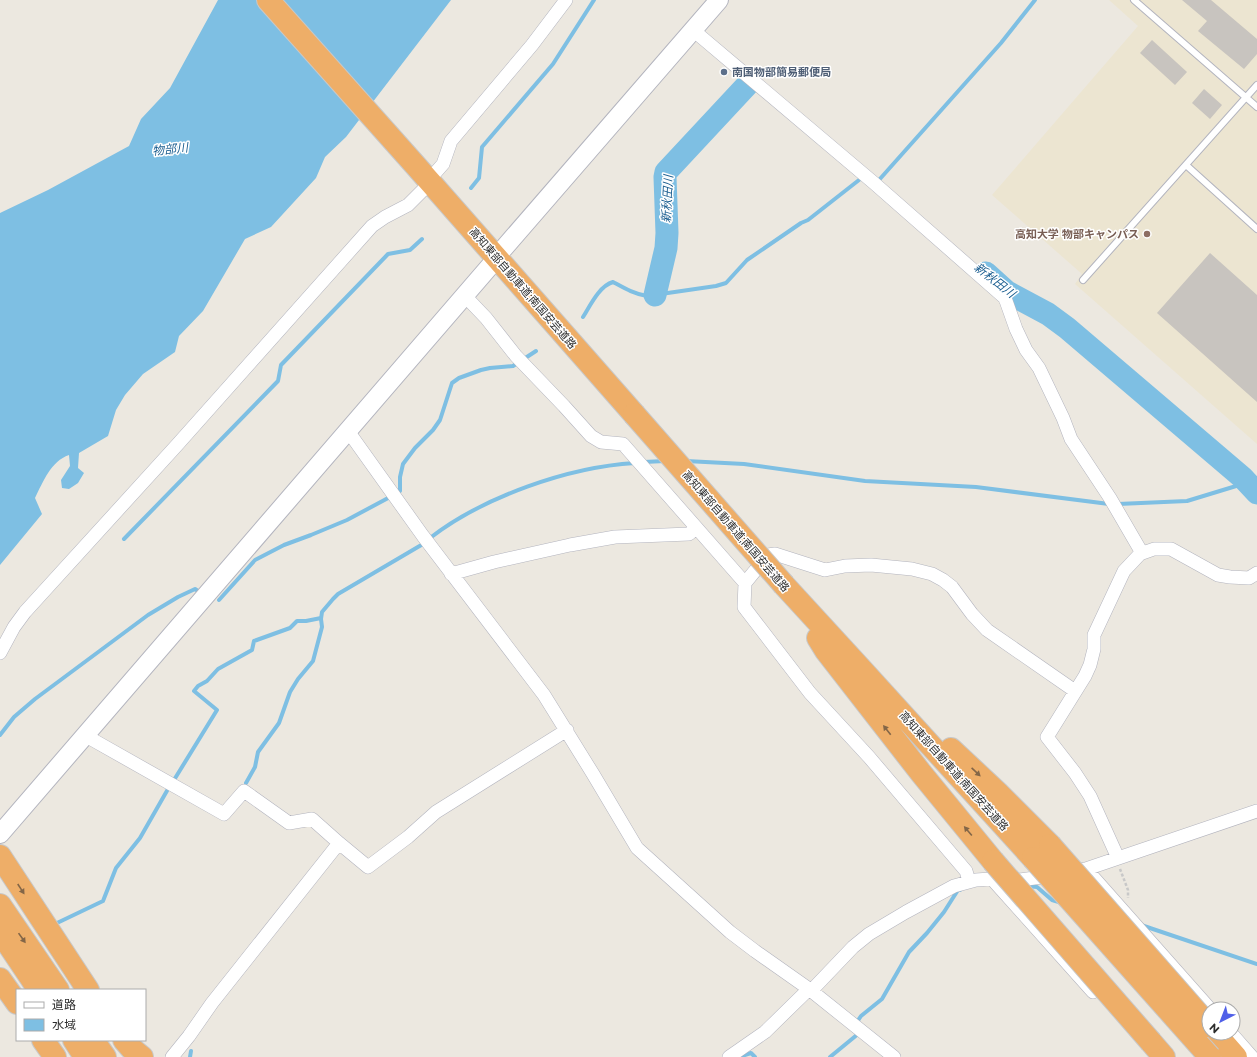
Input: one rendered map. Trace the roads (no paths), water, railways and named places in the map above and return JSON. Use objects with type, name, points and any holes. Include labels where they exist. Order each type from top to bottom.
[{"type":"highway","name":"高知東部自動車道;南国安芸道路","points":[[268,0],[426,169],[634,414],[784,585],[1033,858],[1210,1057]]},
{"type":"highway","points":[[784,585],[826,651],[921,773],[992,870],[1156,1052]]},
{"type":"highway","points":[[864,671],[972,768],[1050,844],[1201,1013]]},
{"type":"highway","points":[[0,856],[87,989]]},
{"type":"highway","points":[[0,906],[57,989]]},
{"type":"highway","points":[[0,932],[38,989]]},
{"type":"highway","points":[[0,978],[16,1002]]},
{"type":"highway","points":[[44,1041],[55,1057]]},
{"type":"highway","points":[[75,1041],[85,1057]]},
{"type":"highway","points":[[94,1041],[105,1057]]},
{"type":"highway","points":[[125,1041],[142,1057]]},
{"type":"highway","points":[[1224,1041],[1236,1057]]},
{"type":"street","points":[[426,169],[443,164],[451,141],[532,45],[566,0]]},
{"type":"street","points":[[504,248],[719,0]]},
{"type":"street","points":[[693,30],[874,183],[1005,298],[1018,333],[1026,350],[1039,368],[1063,418],[1071,439],[1110,498],[1142,552]]},
{"type":"street","points":[[0,653],[14,627],[25,612],[177,445],[372,226],[385,217],[408,205],[424,188]]},
{"type":"street","points":[[0,834],[490,266]]},
{"type":"street","points":[[465,296],[486,318],[516,356],[591,436],[601,442],[622,444],[745,583]]},
{"type":"street","points":[[348,431],[451,574],[544,695],[567,730],[637,848],[730,932],[810,990],[894,1057]]},
{"type":"street","points":[[451,574],[494,562],[570,545],[615,537],[689,534],[696,528]]},
{"type":"street","points":[[1117,859],[1090,796],[1075,773],[1047,737],[1085,676],[1090,665],[1094,649],[1094,636],[1124,571],[1142,552],[1154,549],[1171,549],[1218,575],[1238,578],[1249,578],[1256,576]]},
{"type":"street","points":[[969,882],[966,871],[874,763],[810,693],[744,607],[745,583],[768,555],[775,554],[825,570],[845,566],[871,565],[912,569],[932,574],[952,587],[972,614],[987,630],[1075,691]]},
{"type":"street","points":[[86,736],[224,814],[244,791],[289,823],[312,819],[368,867],[408,837],[436,812],[567,730]]},
{"type":"street","points":[[729,1057],[765,1032],[853,947],[869,934],[954,886],[969,882],[992,870],[1027,879],[1086,869],[1161,842],[1257,811]]},
{"type":"street","points":[[172,1057],[212,1003],[339,843]]},
{"type":"street","points":[[1086,869],[1203,1001]]},
{"type":"street","points":[[1230,1041],[1252,1057]]},
{"type":"lane","points":[[1134,0],[1257,107]]},
{"type":"lane","points":[[1083,280],[1257,85]]},
{"type":"lane","points":[[1186,165],[1257,229]]},
{"type":"water","name":"物部川","points":[[218,0],[451,0],[346,137],[325,157],[316,178],[271,227],[245,239],[203,311],[179,336],[175,352],[143,374],[125,395],[116,410],[108,436],[79,453],[78,468],[84,473],[78,483],[69,489],[62,488],[61,480],[70,466],[69,455],[57,462],[52,467],[35,498],[42,514],[0,565],[0,213],[48,190],[129,146],[141,119],[170,88]]},
{"type":"waterway","points":[[471,188],[479,178],[482,147],[553,64],[594,0]]},
{"type":"waterway","points":[[879,180],[1001,43],[1035,0]]},
{"type":"waterway","name":"新秋田川","points":[[655,295],[666,248],[666,172],[748,84]]},
{"type":"waterway","points":[[583,317],[599,292],[608,284],[613,282],[625,289],[647,296],[716,286],[726,283],[747,260],[801,223],[808,220],[859,180]]},
{"type":"waterway","points":[[124,539],[278,381],[281,365],[388,254],[410,250],[422,239]]},
{"type":"waterway","name":"新秋田川","points":[[986,273],[1007,292],[1048,314],[1067,328],[1243,478],[1257,493]]},
{"type":"waterway","points":[[398,492],[400,491],[400,477],[403,464],[440,420],[452,383],[459,378],[481,370],[513,366],[536,351]]},
{"type":"waterway","points":[[644,462],[665,461]]},
{"type":"waterway","points":[[686,461],[744,464],[865,481],[976,487],[1109,504]]},
{"type":"waterway","points":[[430,538],[451,523],[475,510],[500,497],[527,487],[582,471],[635,463]]},
{"type":"waterway","points":[[1118,504],[1187,501],[1246,483]]},
{"type":"waterway","points":[[219,600],[255,560],[284,545],[347,520],[390,497]]},
{"type":"waterway","points":[[246,783],[255,767],[258,752],[279,723],[290,692],[298,679],[313,661],[322,627],[322,612],[338,594],[423,544]]},
{"type":"waterway","points":[[0,735],[14,717],[35,699],[148,615],[178,597],[195,589],[198,591]]},
{"type":"waterway","points":[[174,780],[217,710],[194,691],[198,686],[207,681],[218,669],[252,650],[254,641],[290,628],[297,621],[321,618]]},
{"type":"waterway","points":[[57,923],[103,901],[116,868],[140,838],[168,789]]},
{"type":"waterway","points":[[1026,886],[1037,887],[1052,900],[1062,903]]},
{"type":"waterway","points":[[857,1022],[861,1016],[882,999],[909,952],[927,933],[944,912],[958,890],[960,890]]},
{"type":"waterway","points":[[1141,925],[1257,964]]},
{"type":"waterway","points":[[830,1057],[858,1034],[856,1032]]},
{"type":"waterway","points":[[190,1057],[191,1051]]},
{"type":"waterway","points":[[742,1056],[751,1053],[755,1057]]},
{"type":"place","name":"南国物部簡易郵便局","points":[[724,72]]},
{"type":"place","name":"高知大学 物部キャンパス","points":[[1147,234]]}]
